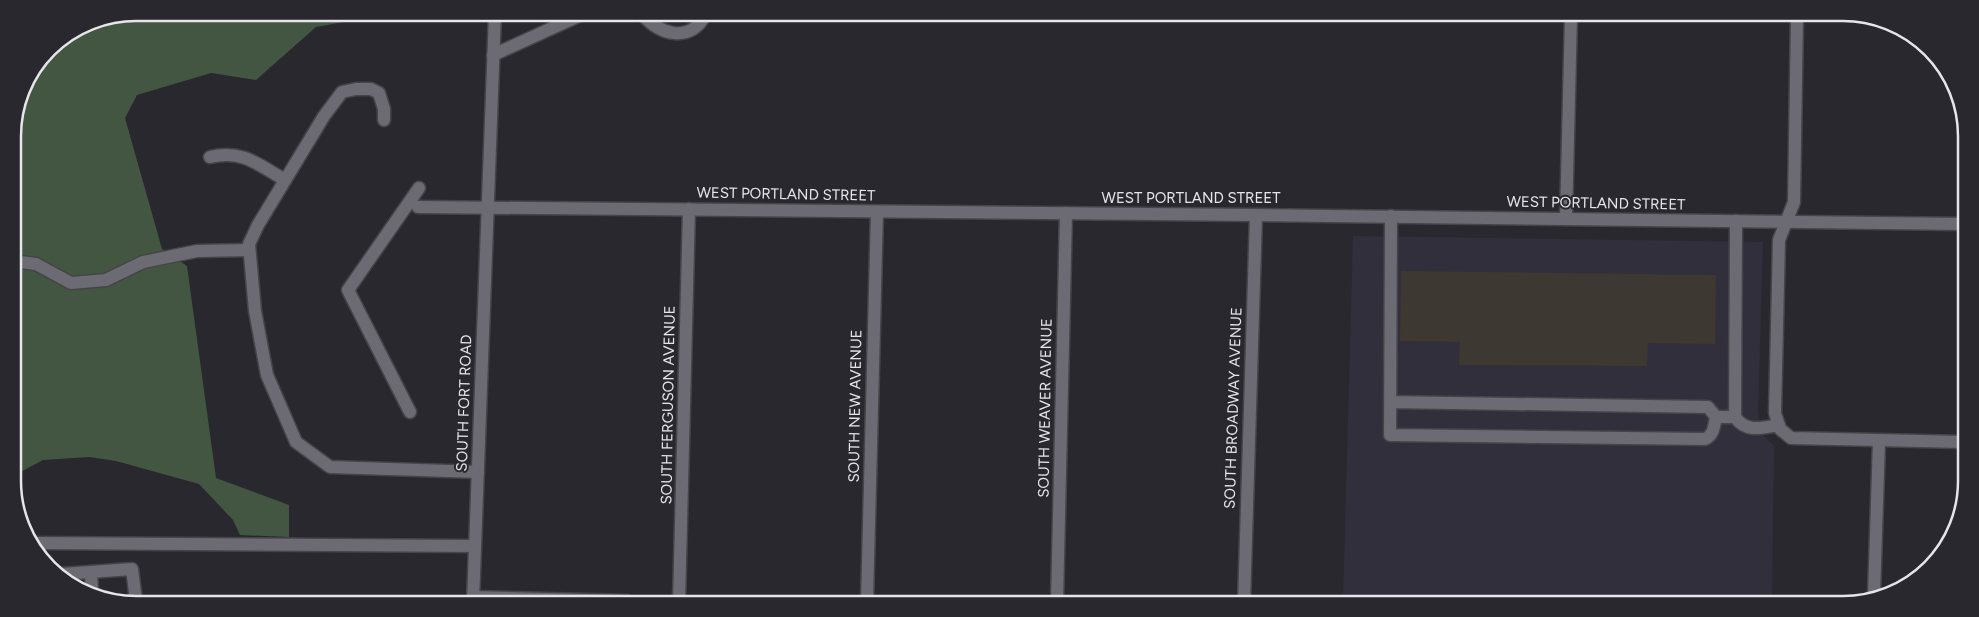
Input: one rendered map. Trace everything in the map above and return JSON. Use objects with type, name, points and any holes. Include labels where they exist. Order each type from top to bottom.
[{"type":"street","name":"SOUTH FORT ROAD","points":[[473,596],[495,21]]},
{"type":"street","points":[[493,55],[568,21]]},
{"type":"street","points":[[650,21],[657,28],[666,32],[677,33],[693,29],[702,21]]},
{"type":"street","points":[[1566,219],[1571,21]]},
{"type":"street","points":[[1797,21],[1794,202],[1779,240],[1774,413],[1780,427],[1791,438],[1958,442]]},
{"type":"street","points":[[384,120],[384,109],[379,94],[371,90],[356,88],[342,92],[322,120],[285,180],[249,244],[255,311],[266,375],[296,442],[330,467],[478,472]]},
{"type":"street","points":[[210,157],[219,154],[243,156],[285,180]]},
{"type":"street","points":[[410,412],[348,290],[419,188]]},
{"type":"street","name":"WEST PORTLAND STREET","points":[[418,207],[488,206],[1958,224]]},
{"type":"street","name":"SOUTH FERGUSON AVENUE","points":[[679,596],[688,209]]},
{"type":"street","name":"SOUTH NEW AVENUE","points":[[866,596],[876,212]]},
{"type":"street","name":"SOUTH WEAVER AVENUE","points":[[1057,596],[1066,214]]},
{"type":"street","name":"SOUTH BROADWAY AVENUE","points":[[1244,596],[1256,215]]},
{"type":"street","points":[[1391,216],[1390,435],[1705,439],[1710,437],[1716,417]]},
{"type":"street","points":[[1736,221],[1735,417],[1739,424],[1747,428],[1780,427]]},
{"type":"street","points":[[21,262],[36,264],[71,283],[106,280],[143,262],[179,255],[197,252],[249,250]]},
{"type":"street","points":[[1390,402],[1708,407],[1716,417]]},
{"type":"street","points":[[1716,417],[1735,417]]},
{"type":"street","points":[[1874,592],[1879,441]]},
{"type":"street","points":[[40,543],[475,546]]},
{"type":"street","points":[[69,574],[132,569],[135,596]]},
{"type":"street","points":[[91,572],[92,587]]},
{"type":"shaded area","points":[[1353,236],[1763,242],[1758,412],[1763,435],[1774,446],[1772,596],[1343,596]]},
{"type":"green space","points":[[136,21],[350,21],[316,27],[256,80],[211,73],[137,95],[125,118],[162,249],[187,266],[216,478],[289,505],[289,537],[240,535],[233,520],[199,484],[116,461],[89,457],[43,460],[21,472],[21,129],[23,114],[30,92],[45,66],[60,50],[72,41],[99,27],[114,23]]},
{"type":"building","points":[[1401,271],[1716,275],[1715,344],[1648,343],[1647,366],[1459,365],[1460,342],[1400,341]]}]
